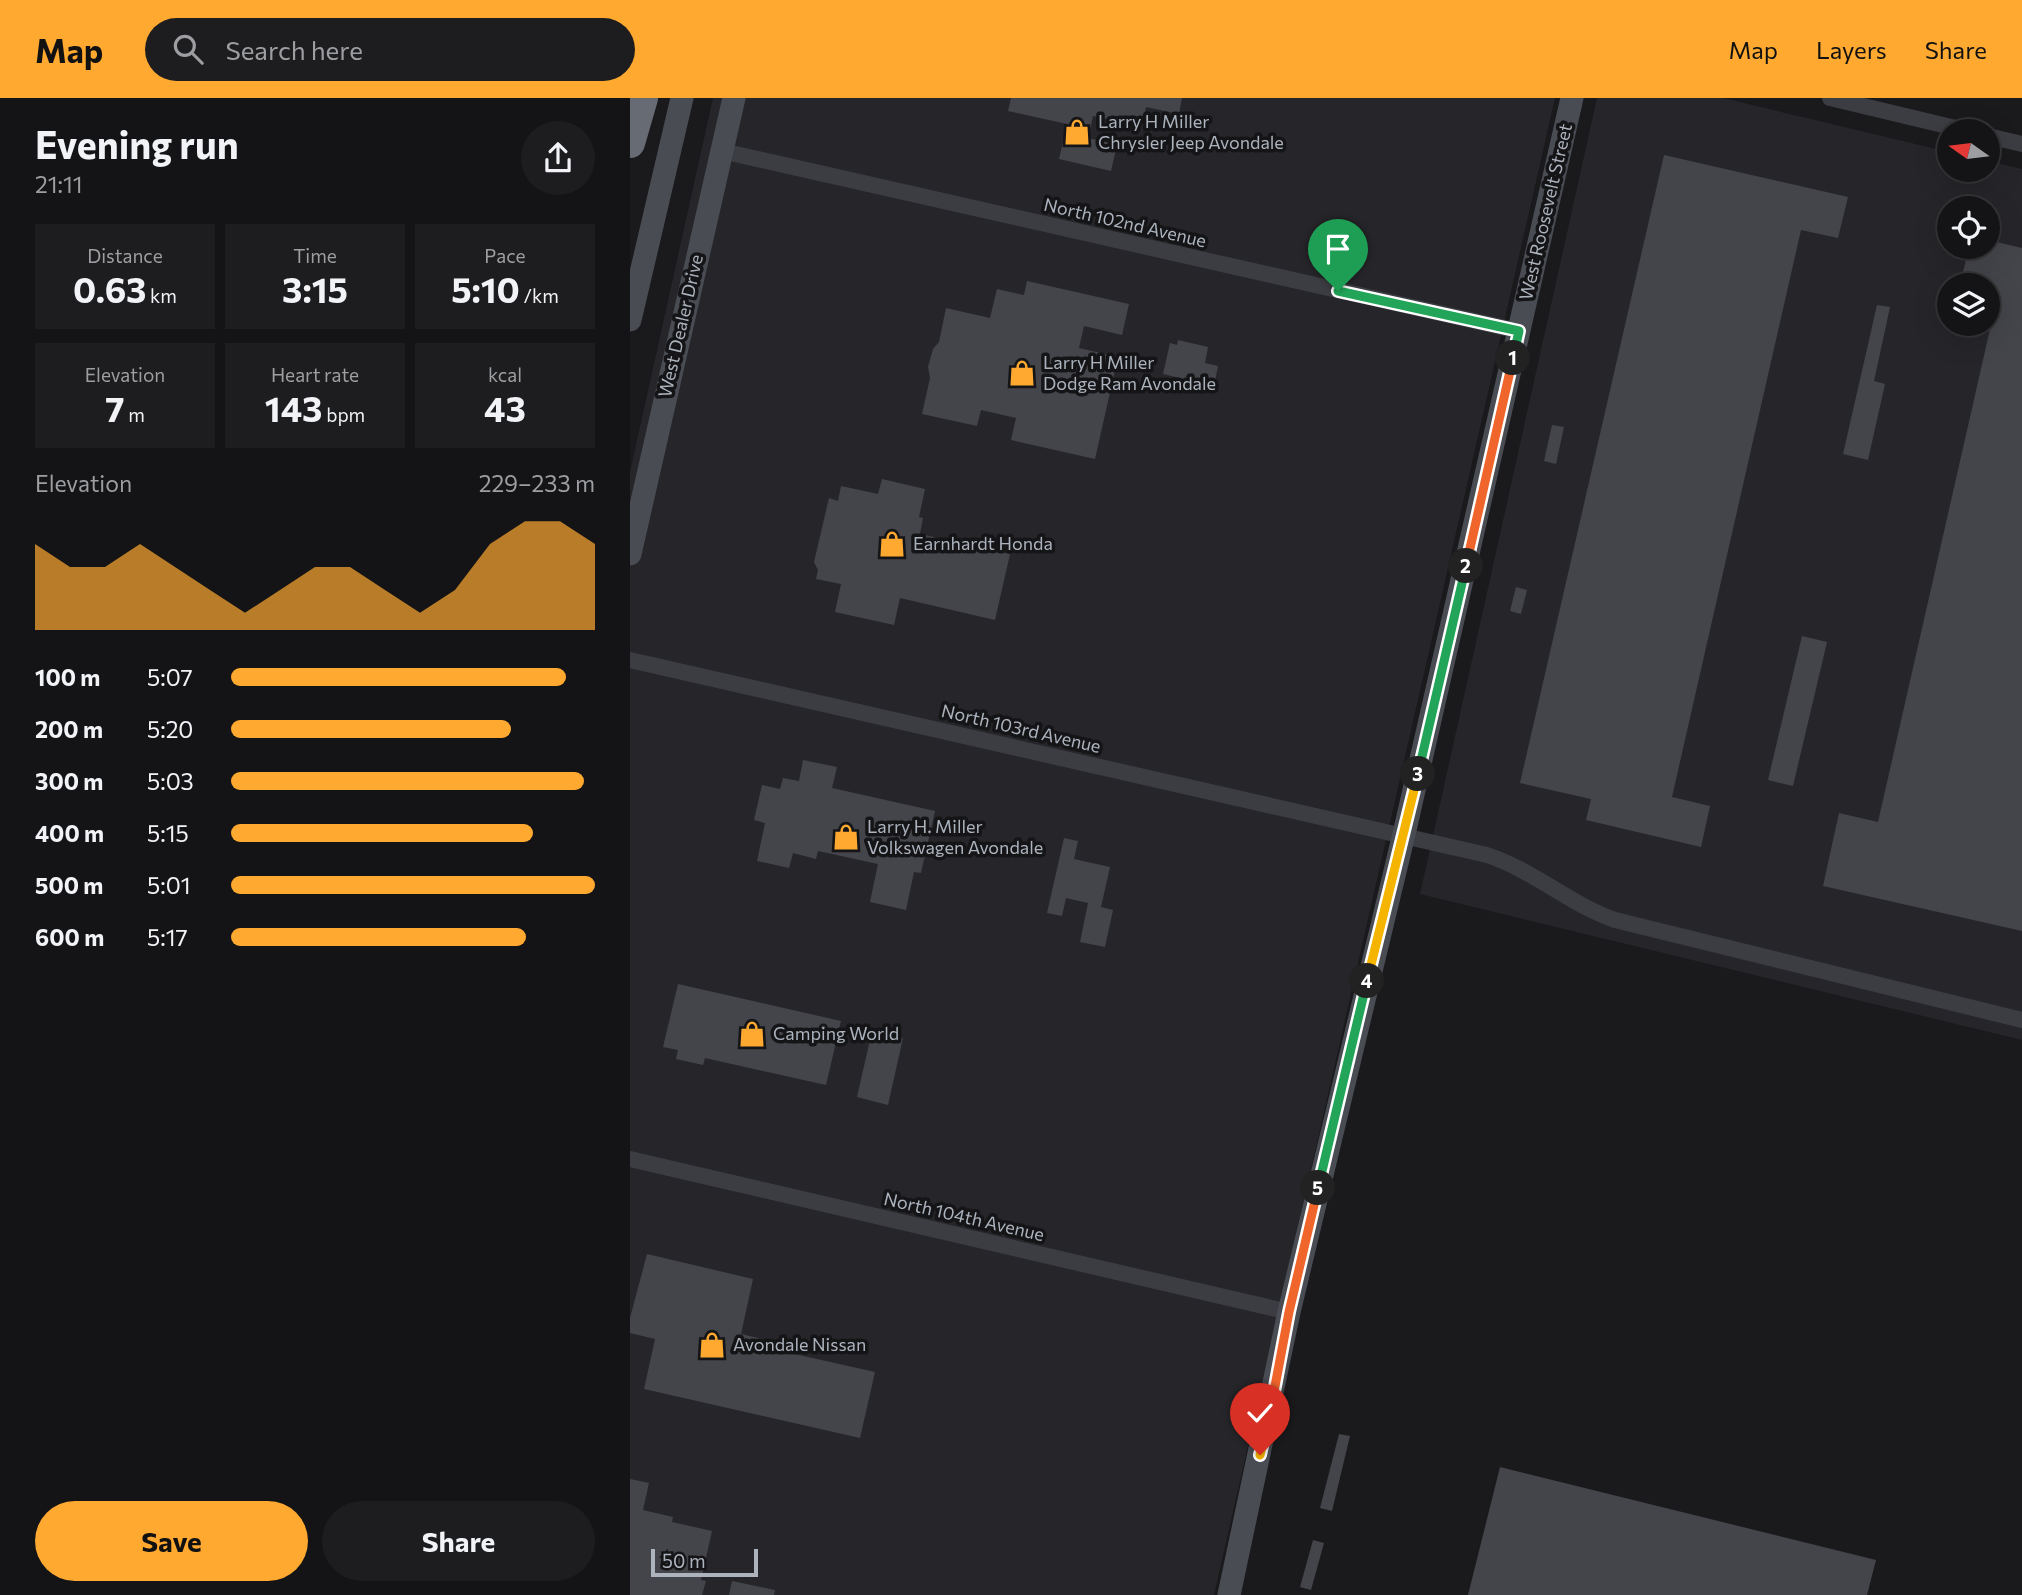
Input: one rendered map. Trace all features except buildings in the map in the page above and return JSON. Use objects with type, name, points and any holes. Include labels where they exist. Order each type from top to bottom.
[{"type":"highway","points":[[630,143],[643,98]]},
{"type":"street","points":[[630,320],[682,98]]},
{"type":"street","name":"West Dealer Drive","points":[[630,554],[734,98]]},
{"type":"street","name":"West Roosevelt Street","points":[[1229,1595],[1289,1312],[1358,1016],[1404,834],[1572,98]]},
{"type":"street","points":[[1830,98],[1937,124]]},
{"type":"street","points":[[2000,139],[2022,144]]},
{"type":"street","name":"North 102nd Avenue","points":[[722,151],[1519,331]]},
{"type":"street","name":"North 103rd Avenue","points":[[630,660],[1404,834],[1517,865],[1596,913],[1615,920],[2022,1020]]},
{"type":"street","name":"North 104th Avenue","points":[[630,1159],[1289,1312]]},
{"type":"shaded area","points":[[713,98],[1555,98],[1214,1595],[630,1595],[630,472]]},
{"type":"shaded area","points":[[1597,98],[1723,98],[1937,149],[1937,182],[2000,182],[2000,164],[2022,169],[2022,1040],[1420,894]]},
{"type":"place","name":"Larry H Miller Chrysler Jeep Avondale","points":[[1077,132]]},
{"type":"place","name":"Larry H Miller Dodge Ram Avondale","points":[[1022,373]]},
{"type":"place","name":"Earnhardt Honda","points":[[892,544]]},
{"type":"place","name":"Larry H. Miller Volkswagen Avondale","points":[[846,837]]},
{"type":"place","name":"Camping World","points":[[752,1034]]},
{"type":"place","name":"Avondale Nissan","points":[[712,1345]]},
{"type":"route","points":[[1260,1455],[1289,1312],[1358,1016],[1404,834],[1519,331],[1338,291]]}]
